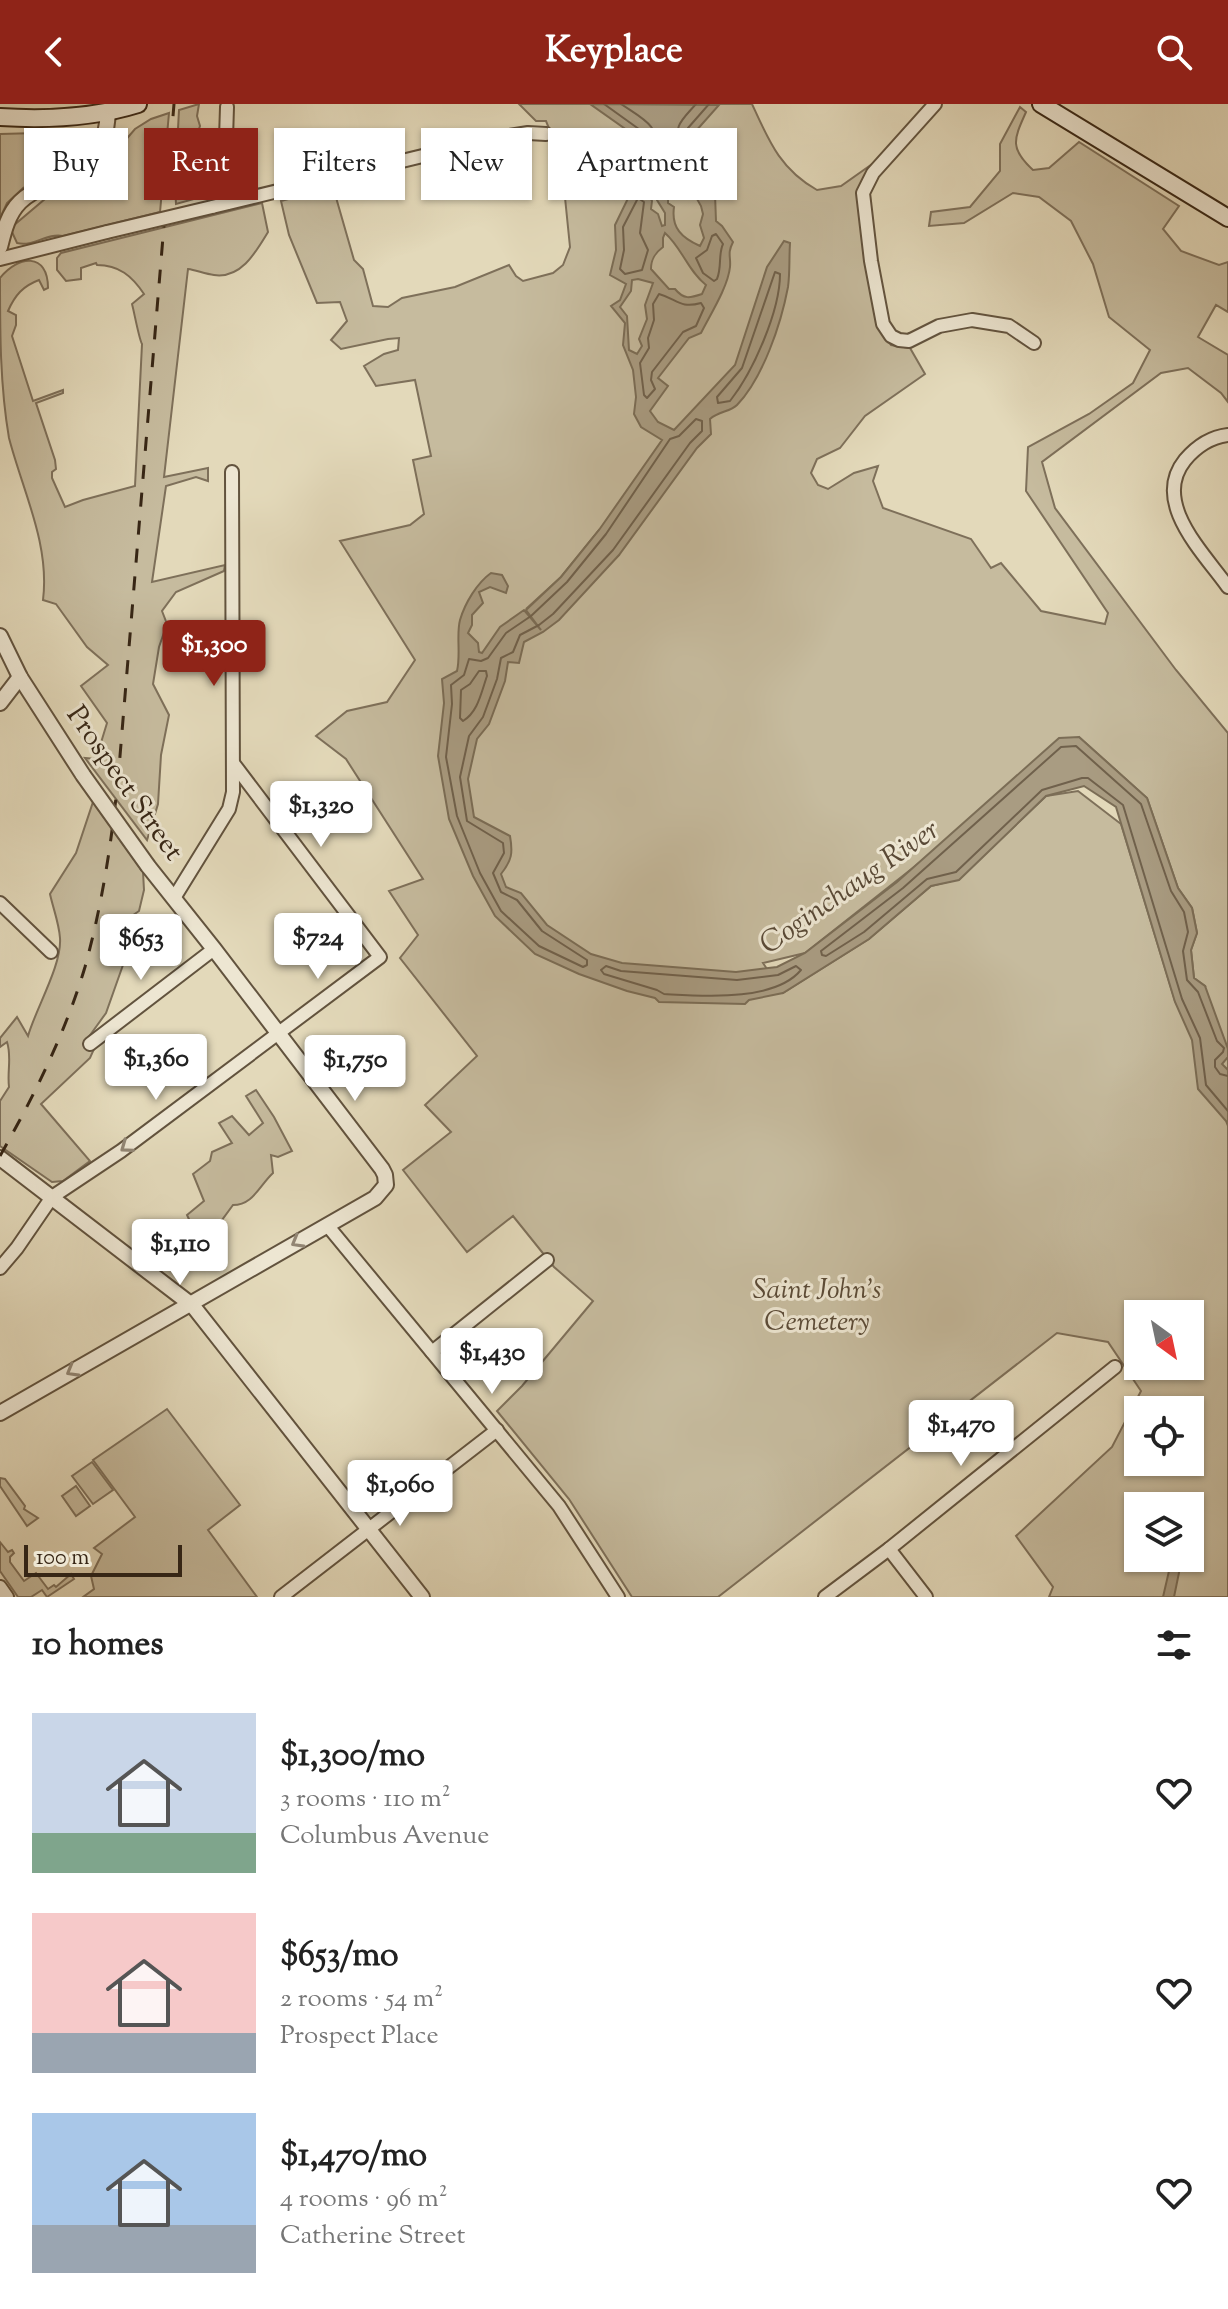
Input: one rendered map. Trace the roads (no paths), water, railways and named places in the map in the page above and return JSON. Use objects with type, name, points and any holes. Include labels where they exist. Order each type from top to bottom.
[{"type":"main road","points":[[1041,104],[1228,218]]},
{"type":"main road","points":[[0,117],[52,118],[135,105]]},
{"type":"street","points":[[935,104],[873,173],[863,193],[883,324],[891,336],[909,341],[939,326],[972,320],[1009,326],[1034,343]]},
{"type":"street","points":[[227,107],[227,203]]},
{"type":"street","points":[[0,247],[18,203],[40,188],[83,169],[93,160],[105,138],[108,111]]},
{"type":"street","points":[[0,259],[497,138],[528,133],[546,134]]},
{"type":"street","points":[[1228,435],[1206,443],[1190,455],[1176,471],[1173,488],[1174,506],[1184,524],[1228,587]]},
{"type":"street","points":[[174,898],[229,809],[233,792],[232,472]]},
{"type":"street","name":"Prospect Street","points":[[0,636],[20,677],[83,775],[148,866],[382,1169],[386,1185],[375,1198],[327,1225]]},
{"type":"street","points":[[0,703],[20,677]]},
{"type":"street","points":[[0,1268],[52,1197],[121,1151],[380,957],[233,763]]},
{"type":"street","points":[[0,903],[51,952]]},
{"type":"street","points":[[90,1044],[214,949]]},
{"type":"street","points":[[0,1158],[190,1303],[422,1597]]},
{"type":"street","points":[[0,1413],[327,1225],[559,1506],[618,1597]]},
{"type":"street","points":[[432,1352],[547,1260]]},
{"type":"street","points":[[825,1597],[1115,1367]]},
{"type":"street","points":[[281,1597],[497,1430]]},
{"type":"street","points":[[889,1549],[926,1597]]},
{"type":"street","points":[[0,1587],[7,1597]]},
{"type":"water","points":[[590,104],[719,105],[699,128],[624,128]]},
{"type":"water","points":[[627,200],[651,200],[651,209],[658,214],[662,226],[665,225],[665,213],[657,200],[668,200],[674,207],[676,226],[683,236],[700,246],[704,238],[700,225],[703,214],[698,200],[715,200],[716,221],[733,242],[729,275],[701,333],[689,338],[658,378],[668,386],[650,411],[658,422],[674,430],[735,365],[767,267],[784,241],[790,243],[788,287],[770,350],[746,394],[734,407],[710,419],[711,434],[697,448],[619,555],[559,620],[524,642],[519,663],[508,662],[505,681],[489,724],[477,739],[468,779],[474,817],[510,836],[511,856],[501,874],[506,887],[521,893],[547,925],[591,954],[622,963],[736,972],[777,967],[805,953],[897,882],[1059,738],[1079,737],[1147,798],[1178,888],[1192,908],[1197,933],[1191,950],[1194,978],[1205,986],[1228,1049],[1228,1057],[1222,1064],[1228,1070],[1228,1126],[1198,1089],[1192,1040],[1175,1002],[1116,807],[1084,786],[1046,796],[959,880],[931,886],[869,939],[783,993],[749,1000],[745,1004],[659,1002],[655,998],[627,991],[535,954],[495,916],[473,876],[449,819],[438,756],[444,703],[442,679],[457,671],[462,614],[476,588],[491,573],[502,575],[508,586],[506,593],[490,587],[479,592],[483,603],[472,615],[468,633],[478,643],[479,652],[482,653],[500,627],[524,610],[541,630],[526,610],[561,577],[599,530],[662,440],[641,427],[634,414],[633,370],[623,345],[625,323],[611,306],[620,300],[626,284],[610,275],[616,250],[615,225]],"holes":[[[665,233],[706,285],[702,294],[681,295],[675,289],[669,289],[651,269],[654,256],[663,247]],[[632,280],[653,283],[645,305],[647,319],[639,339],[642,346],[637,354],[629,350],[627,316],[620,307],[631,291]]]},
{"type":"water","points":[[1169,1572],[1179,1572],[1174,1597],[1163,1597]]},
{"type":"railway","points":[[0,1156],[37,1087],[68,1016],[92,941],[107,862],[120,756],[174,104]]},
{"type":"water label","name":"Coginchaug River","points":[[850,888]]},
{"type":"park label","name":"Saint John's Cemetery","points":[[817,1307]]}]
